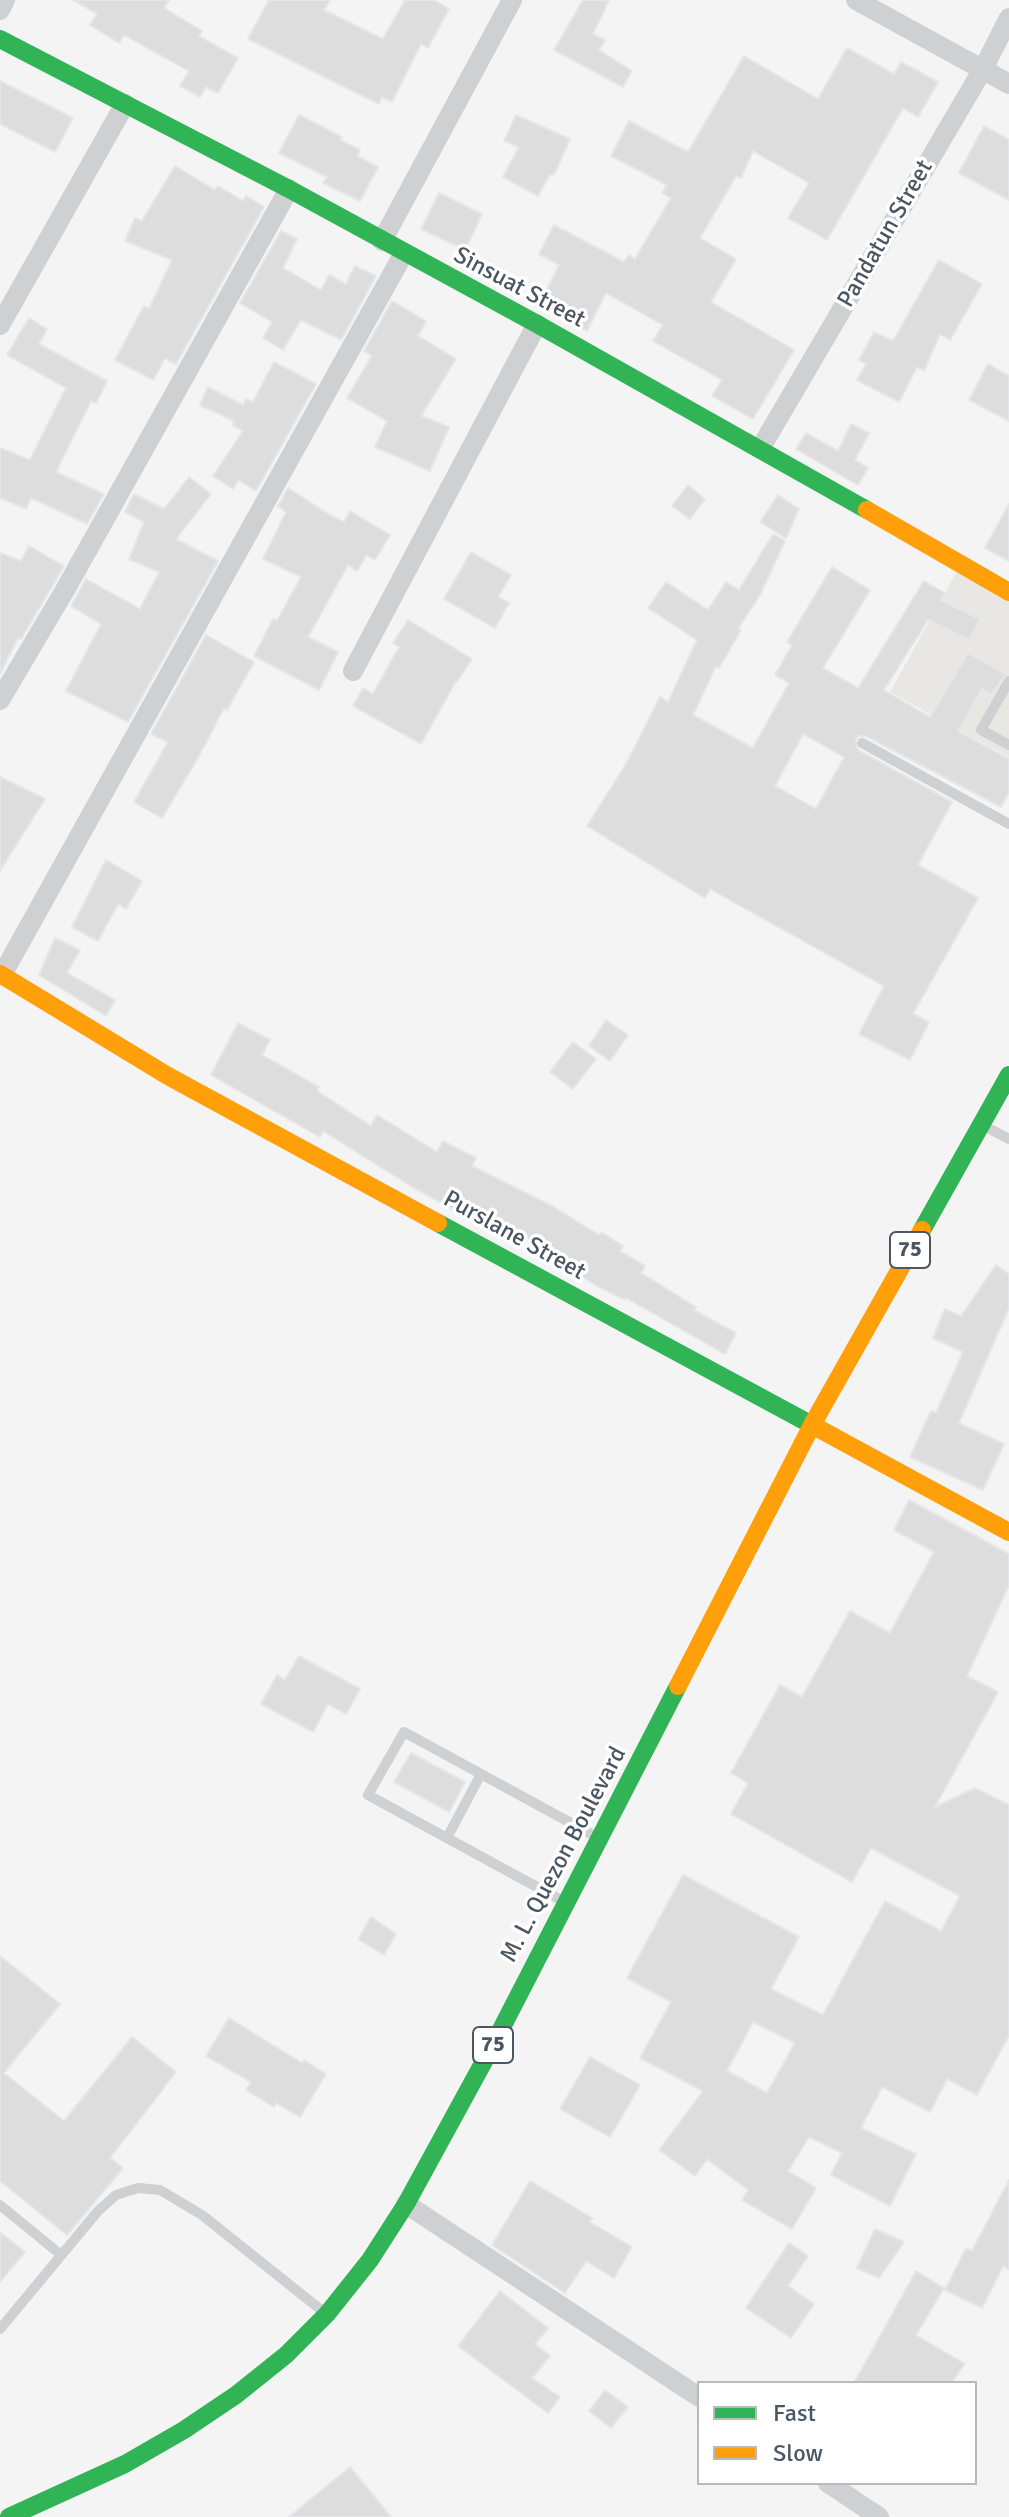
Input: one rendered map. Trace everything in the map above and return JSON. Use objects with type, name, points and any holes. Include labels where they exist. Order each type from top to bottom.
[{"type":"main road","name":"Sinsuat Street","points":[[0,39],[289,189],[537,324],[1009,592]]},
{"type":"main road","name":"Purslane Street","points":[[1,975],[168,1076],[1009,1532]]},
{"type":"main road","name":"M. L. Quezon Boulevard","points":[[9,2517],[125,2464],[236,2395],[286,2355],[327,2314],[370,2260],[406,2204],[494,2043],[812,1425],[1009,1075]]},
{"type":"street","points":[[0,10],[5,0]]},
{"type":"street","points":[[382,241],[512,0]]},
{"type":"street","points":[[856,0],[1009,84]]},
{"type":"street","name":"Pandatun Street","points":[[760,449],[983,69],[1009,18]]},
{"type":"street","points":[[0,325],[125,104]]},
{"type":"street","points":[[0,700],[65,590],[289,189]]},
{"type":"street","points":[[1,975],[404,253]]},
{"type":"street","points":[[353,671],[537,324]]},
{"type":"street","points":[[406,2204],[697,2396]]},
{"type":"street","points":[[831,2485],[879,2517]]},
{"type":"lane","points":[[1009,681],[981,730],[1009,745]]},
{"type":"lane","points":[[862,743],[1009,824]]},
{"type":"lane","points":[[981,1125],[1009,1139]]},
{"type":"lane","points":[[564,1902],[368,1795],[404,1732],[599,1839]]},
{"type":"lane","points":[[447,1838],[481,1774]]},
{"type":"lane","points":[[0,2329],[98,2211],[116,2195],[138,2188],[160,2190],[202,2215],[327,2314]]},
{"type":"lane","points":[[0,2205],[60,2254]]},
{"type":"shaded area","points":[[957,571],[1009,599],[1009,757],[890,692]]},
{"type":"building","points":[[73,0],[169,0],[164,8],[202,31],[199,36],[238,58],[218,93],[206,87],[200,97],[180,86],[189,71],[124,35],[119,43],[90,25],[97,14]]},
{"type":"building","points":[[269,0],[330,0],[324,10],[383,39],[405,0],[434,0],[449,9],[428,48],[421,44],[392,102],[382,97],[379,104],[248,39]]},
{"type":"building","points":[[583,0],[609,0],[593,34],[605,40],[599,50],[632,71],[623,87],[554,50]]},
{"type":"building","points":[[847,48],[894,74],[901,62],[938,82],[918,117],[903,108],[827,240],[788,218],[809,183],[753,151],[741,178],[736,176],[700,238],[736,259],[711,302],[794,350],[753,419],[712,396],[722,380],[653,341],[663,325],[606,293],[587,331],[539,305],[559,265],[539,254],[554,225],[624,262],[629,255],[635,259],[671,198],[662,193],[667,185],[611,156],[629,121],[688,152],[744,56],[818,99]]},
{"type":"building","points":[[0,81],[73,118],[55,152],[0,124]]},
{"type":"building","points":[[299,115],[342,137],[340,140],[360,150],[357,156],[378,167],[360,201],[323,183],[327,177],[279,153]]},
{"type":"building","points":[[516,115],[570,139],[554,175],[550,174],[538,196],[503,177],[519,147],[504,141]]},
{"type":"building","points":[[984,126],[1009,140],[1009,200],[959,173]]},
{"type":"building","points":[[175,166],[215,190],[218,186],[243,201],[246,196],[264,207],[176,364],[165,358],[153,380],[115,360],[144,306],[149,309],[172,260],[125,241],[135,218],[142,221]]},
{"type":"building","points":[[439,193],[482,214],[465,250],[421,229]]},
{"type":"building","points":[[281,231],[297,239],[283,268],[321,290],[329,275],[346,284],[355,266],[376,276],[341,340],[301,320],[283,350],[263,338],[272,322],[240,303]]},
{"type":"building","points":[[939,260],[982,284],[950,340],[940,334],[924,371],[917,367],[899,402],[857,380],[866,364],[859,360],[874,332],[893,341]]},
{"type":"building","points":[[392,301],[426,321],[418,336],[456,359],[421,416],[449,427],[430,471],[375,447],[387,421],[347,398],[372,356],[364,351]]},
{"type":"building","points":[[29,318],[47,329],[39,344],[107,381],[96,403],[91,401],[56,472],[104,494],[87,524],[31,498],[26,509],[0,498],[0,448],[30,460],[66,388],[7,355]]},
{"type":"building","points":[[274,362],[316,384],[256,491],[239,480],[233,489],[213,476],[243,431],[232,425],[234,421],[200,405],[208,387],[243,405],[246,399],[253,402]]},
{"type":"building","points":[[988,364],[1009,376],[1009,421],[969,400]]},
{"type":"building","points":[[851,424],[869,433],[855,460],[868,468],[858,485],[796,449],[806,433],[838,451]]},
{"type":"building","points":[[189,477],[211,494],[176,539],[218,561],[128,722],[66,691],[101,624],[71,606],[86,579],[140,609],[159,572],[129,559],[144,522],[125,512],[134,494],[164,509]]},
{"type":"building","points":[[688,485],[705,499],[690,519],[672,506]]},
{"type":"building","points":[[288,488],[344,522],[350,511],[390,535],[375,560],[367,555],[357,571],[348,565],[308,637],[338,652],[319,690],[254,656],[273,619],[277,621],[301,577],[263,559],[286,512],[278,506]]},
{"type":"building","points":[[778,495],[799,509],[786,538],[760,522]]},
{"type":"building","points":[[1009,504],[1009,561],[985,548]]},
{"type":"building","points":[[773,534],[785,541],[760,595],[738,629],[741,630],[719,668],[716,666],[693,715],[753,748],[789,683],[775,675],[792,645],[787,642],[832,567],[870,590],[823,668],[858,688],[924,581],[945,593],[940,600],[980,619],[970,640],[928,620],[884,690],[930,717],[968,653],[1005,674],[992,694],[982,689],[958,731],[1009,759],[1009,792],[1001,807],[866,736],[855,740],[858,750],[952,802],[918,865],[978,898],[913,1014],[929,1022],[910,1060],[859,1034],[884,986],[710,889],[705,898],[587,826],[626,764],[660,697],[668,702],[697,640],[648,608],[666,582],[708,610],[726,582],[739,590]],"holes":[[[803,734],[844,757],[816,809],[775,786]]]},
{"type":"building","points":[[29,546],[64,566],[21,639],[18,638],[0,674],[0,553],[21,561]]},
{"type":"building","points":[[471,552],[511,575],[498,597],[509,603],[495,628],[444,599]]},
{"type":"building","points":[[408,620],[472,659],[456,681],[421,744],[353,706],[363,688],[373,694],[399,647],[393,643]]},
{"type":"building","points":[[206,635],[254,662],[227,710],[224,708],[162,818],[134,802],[168,742],[151,734]]},
{"type":"building","points":[[0,777],[45,799],[0,871]]},
{"type":"building","points":[[106,860],[142,881],[126,909],[118,904],[98,941],[72,927]]},
{"type":"building","points":[[55,938],[80,950],[67,973],[115,1000],[106,1016],[39,975]]},
{"type":"building","points":[[606,1020],[628,1035],[610,1061],[589,1046]]},
{"type":"building","points":[[238,1023],[270,1040],[262,1055],[319,1087],[317,1091],[371,1126],[377,1115],[437,1152],[443,1141],[476,1158],[472,1166],[623,1246],[620,1251],[645,1266],[641,1273],[696,1307],[694,1310],[736,1333],[725,1354],[626,1298],[597,1286],[575,1272],[577,1269],[506,1225],[501,1235],[414,1188],[323,1131],[320,1137],[211,1075]]},
{"type":"building","points":[[573,1042],[596,1059],[573,1089],[550,1072]]},
{"type":"building","points":[[996,1265],[1009,1274],[1009,1308],[959,1423],[1004,1444],[983,1490],[910,1457],[931,1411],[936,1413],[963,1352],[933,1338],[945,1309],[961,1316]]},
{"type":"building","points":[[909,1500],[1009,1554],[1009,1585],[967,1676],[998,1692],[935,1807],[975,1788],[1009,1805],[1009,2035],[977,2095],[947,2079],[930,2112],[882,2087],[861,2128],[916,2154],[890,2206],[831,2175],[842,2153],[809,2137],[788,2171],[816,2188],[792,2229],[742,2200],[748,2190],[707,2159],[695,2176],[659,2150],[703,2091],[640,2058],[671,2002],[627,1978],[683,1875],[799,1937],[771,1989],[823,2015],[885,1901],[941,1931],[960,1896],[871,1848],[852,1882],[731,1814],[748,1783],[731,1773],[780,1685],[802,1697],[850,1611],[890,1633],[934,1552],[894,1530]],"holes":[[[753,2022],[795,2043],[767,2093],[727,2071]]]},
{"type":"building","points":[[299,1656],[360,1689],[346,1714],[328,1704],[313,1732],[261,1704],[277,1675],[285,1680]]},
{"type":"building","points":[[411,1753],[465,1782],[449,1812],[394,1782]]},
{"type":"building","points":[[371,1917],[396,1934],[384,1955],[358,1939]]},
{"type":"building","points":[[0,1956],[60,2004],[4,2073],[64,2121],[132,2037],[176,2072],[110,2158],[123,2168],[67,2235],[0,2181]]},
{"type":"building","points":[[229,2018],[302,2063],[304,2060],[326,2074],[300,2117],[276,2103],[274,2107],[246,2090],[251,2082],[206,2056]]},
{"type":"building","points":[[590,2057],[640,2085],[610,2137],[560,2109]]},
{"type":"building","points":[[1009,2180],[1009,2269],[1003,2266],[982,2308],[945,2290],[966,2248],[972,2251]]},
{"type":"building","points":[[530,2181],[592,2218],[590,2222],[632,2247],[614,2278],[586,2261],[565,2293],[492,2245]]},
{"type":"building","points":[[875,2229],[904,2242],[879,2278],[857,2268]]},
{"type":"building","points":[[0,2232],[25,2252],[0,2282]]},
{"type":"building","points":[[789,2243],[808,2256],[788,2286],[814,2304],[791,2338],[746,2308]]},
{"type":"building","points":[[916,2271],[944,2288],[916,2335],[965,2364],[952,2381],[855,2381]]},
{"type":"building","points":[[500,2291],[548,2328],[535,2344],[550,2356],[532,2378],[560,2397],[548,2413],[458,2346]]},
{"type":"building","points":[[605,2390],[628,2407],[611,2428],[589,2411]]},
{"type":"building","points":[[350,2467],[391,2517],[289,2517]]},
{"type":"traffic: fast","points":[[0,39],[289,189],[867,510]]},
{"type":"traffic: fast","points":[[922,1230],[1009,1075]]},
{"type":"traffic: fast","points":[[438,1223],[812,1425]]},
{"type":"traffic: fast","points":[[9,2517],[125,2464],[184,2430],[236,2395],[286,2355],[327,2314],[370,2260],[406,2204],[494,2043],[678,1686]]},
{"type":"traffic: slow","points":[[867,510],[1009,592]]},
{"type":"traffic: slow","points":[[0,974],[168,1076],[438,1223]]},
{"type":"traffic: slow","points":[[678,1686],[812,1425],[922,1230]]},
{"type":"traffic: slow","points":[[812,1425],[1009,1532]]}]
